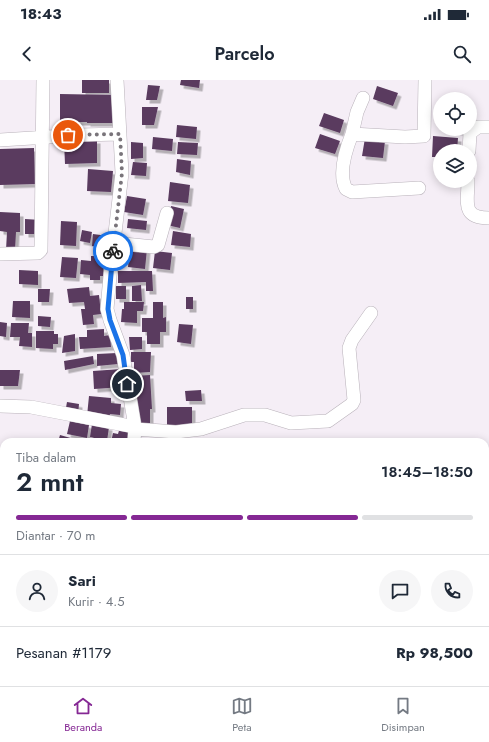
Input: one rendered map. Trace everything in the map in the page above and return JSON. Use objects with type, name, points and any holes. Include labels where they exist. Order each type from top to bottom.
[{"type":"street","points":[[0,254],[38,253],[41,250],[43,80]]},
{"type":"street","points":[[116,80],[122,173],[108,309],[110,320],[123,355],[134,433]]},
{"type":"street","points":[[352,134],[406,137],[424,136],[425,80]]},
{"type":"street","points":[[363,98],[344,160],[343,177],[346,189],[352,192],[418,188]]},
{"type":"street","points":[[469,144],[470,133],[478,127],[489,128]]},
{"type":"street","points":[[0,140],[120,134]]},
{"type":"street","points":[[468,188],[468,209],[470,214],[479,218],[489,218]]},
{"type":"street","points":[[114,243],[154,247],[158,245],[160,243],[167,213]]},
{"type":"street","points":[[0,406],[32,407],[134,433],[176,432],[201,429],[244,415],[265,415],[292,423],[328,421],[352,404],[354,400],[349,348],[352,340],[371,313]]},
{"type":"building","points":[[82,80],[109,80],[109,93],[82,93]]},
{"type":"building","points":[[181,80],[200,80],[199,88],[180,85]]},
{"type":"building","points":[[148,85],[160,86],[157,100],[146,100]]},
{"type":"building","points":[[377,86],[398,93],[393,106],[373,99]]},
{"type":"building","points":[[60,94],[114,95],[114,123],[60,122]]},
{"type":"building","points":[[142,107],[158,107],[154,125],[142,125]]},
{"type":"building","points":[[324,113],[344,120],[340,133],[319,126]]},
{"type":"building","points":[[177,125],[197,127],[196,139],[176,137]]},
{"type":"building","points":[[320,134],[340,141],[335,154],[315,148]]},
{"type":"building","points":[[433,136],[458,138],[458,144],[433,144],[432,157]]},
{"type":"building","points":[[153,137],[173,139],[172,151],[152,149]]},
{"type":"building","points":[[365,138],[385,141],[383,158],[362,156]]},
{"type":"building","points":[[97,140],[97,163],[65,164],[64,141]]},
{"type":"building","points":[[131,142],[143,143],[143,158],[131,159]]},
{"type":"building","points":[[178,142],[198,143],[197,155],[177,154]]},
{"type":"building","points":[[34,148],[35,184],[0,185],[0,149]]},
{"type":"building","points":[[177,159],[191,161],[190,175],[176,172]]},
{"type":"building","points":[[133,162],[147,163],[146,176],[131,175]]},
{"type":"building","points":[[88,169],[113,171],[111,192],[87,191]]},
{"type":"building","points":[[170,182],[190,185],[188,203],[168,201]]},
{"type":"building","points":[[127,196],[146,199],[143,215],[124,212]]},
{"type":"building","points":[[171,206],[184,209],[180,228],[167,225]]},
{"type":"building","points":[[0,212],[20,213],[20,232],[16,232],[15,250],[6,250],[7,232],[0,231]]},
{"type":"building","points":[[25,219],[41,220],[40,234],[25,234]]},
{"type":"building","points":[[128,219],[147,221],[146,230],[127,228]]},
{"type":"building","points":[[61,221],[77,222],[76,246],[60,245]]},
{"type":"building","points":[[82,230],[92,232],[90,243],[80,241]]},
{"type":"building","points":[[173,231],[191,234],[190,247],[171,245]]},
{"type":"building","points":[[93,234],[108,236],[106,248],[92,246]]},
{"type":"building","points":[[130,247],[147,249],[145,269],[128,267]]},
{"type":"building","points":[[155,251],[172,253],[170,270],[153,268]]},
{"type":"building","points":[[91,256],[101,256],[101,261],[104,261],[103,276],[100,276],[100,280],[90,280],[90,275],[80,274],[81,260],[91,261]]},
{"type":"building","points":[[62,257],[78,258],[76,278],[60,277]]},
{"type":"building","points":[[19,270],[38,271],[38,285],[19,284]]},
{"type":"building","points":[[118,271],[152,271],[153,291],[146,291],[146,282],[118,283]]},
{"type":"building","points":[[141,285],[142,301],[132,301],[132,286]]},
{"type":"building","points":[[116,286],[126,286],[126,299],[116,299]]},
{"type":"building","points":[[89,287],[90,296],[99,295],[101,314],[93,315],[94,324],[83,325],[81,309],[85,309],[84,302],[69,303],[67,289]]},
{"type":"building","points":[[38,289],[50,289],[49,302],[38,302]]},
{"type":"building","points":[[186,297],[193,297],[193,309],[186,309]]},
{"type":"building","points":[[13,301],[30,301],[30,318],[12,317]]},
{"type":"building","points":[[124,302],[144,302],[143,311],[137,311],[137,323],[121,322]]},
{"type":"building","points":[[153,302],[163,302],[163,318],[166,317],[166,332],[160,332],[160,344],[147,344],[147,332],[142,332],[142,318],[153,318]]},
{"type":"building","points":[[38,316],[51,317],[50,327],[38,326]]},
{"type":"building","points":[[0,322],[7,323],[6,337],[0,336]]},
{"type":"building","points":[[11,323],[29,323],[28,333],[32,333],[32,347],[19,346],[20,337],[10,337]]},
{"type":"building","points":[[179,324],[193,325],[191,344],[177,342]]},
{"type":"building","points":[[104,329],[104,336],[110,335],[111,347],[80,349],[79,337],[87,337],[87,330]]},
{"type":"building","points":[[36,331],[54,331],[54,334],[58,334],[58,344],[53,344],[53,349],[36,348]]},
{"type":"building","points":[[75,334],[75,351],[62,353],[64,336]]},
{"type":"building","points":[[129,337],[142,337],[142,349],[130,350]]},
{"type":"building","points":[[131,352],[151,352],[150,372],[134,373],[134,362],[131,362]]},
{"type":"building","points":[[117,353],[118,364],[97,366],[97,354]]},
{"type":"building","points":[[93,356],[94,364],[65,370],[64,361]]},
{"type":"building","points":[[121,369],[122,387],[94,389],[93,371]]},
{"type":"building","points":[[0,370],[20,370],[18,386],[0,386]]},
{"type":"building","points":[[150,375],[152,409],[150,409],[150,423],[137,423],[137,390],[133,390],[132,376]]},
{"type":"building","points":[[201,390],[202,401],[186,401],[185,391]]},
{"type":"building","points":[[89,396],[111,398],[111,403],[121,404],[120,415],[110,414],[109,418],[87,416]]},
{"type":"building","points":[[67,402],[79,404],[78,415],[65,413]]},
{"type":"building","points":[[167,407],[192,407],[192,426],[167,426]]},
{"type":"building","points":[[70,421],[89,425],[87,438],[67,434]]},
{"type":"building","points":[[92,424],[109,427],[107,438],[90,437]]},
{"type":"building","points":[[120,427],[130,429],[130,438],[112,438],[113,433],[118,434]]},
{"type":"building","points":[[60,435],[70,438],[59,438]]},
{"type":"way so far","points":[[68,135],[120,134],[122,173],[113,251]]},
{"type":"route","points":[[113,251],[108,309],[110,320],[123,355],[127,384]]}]
